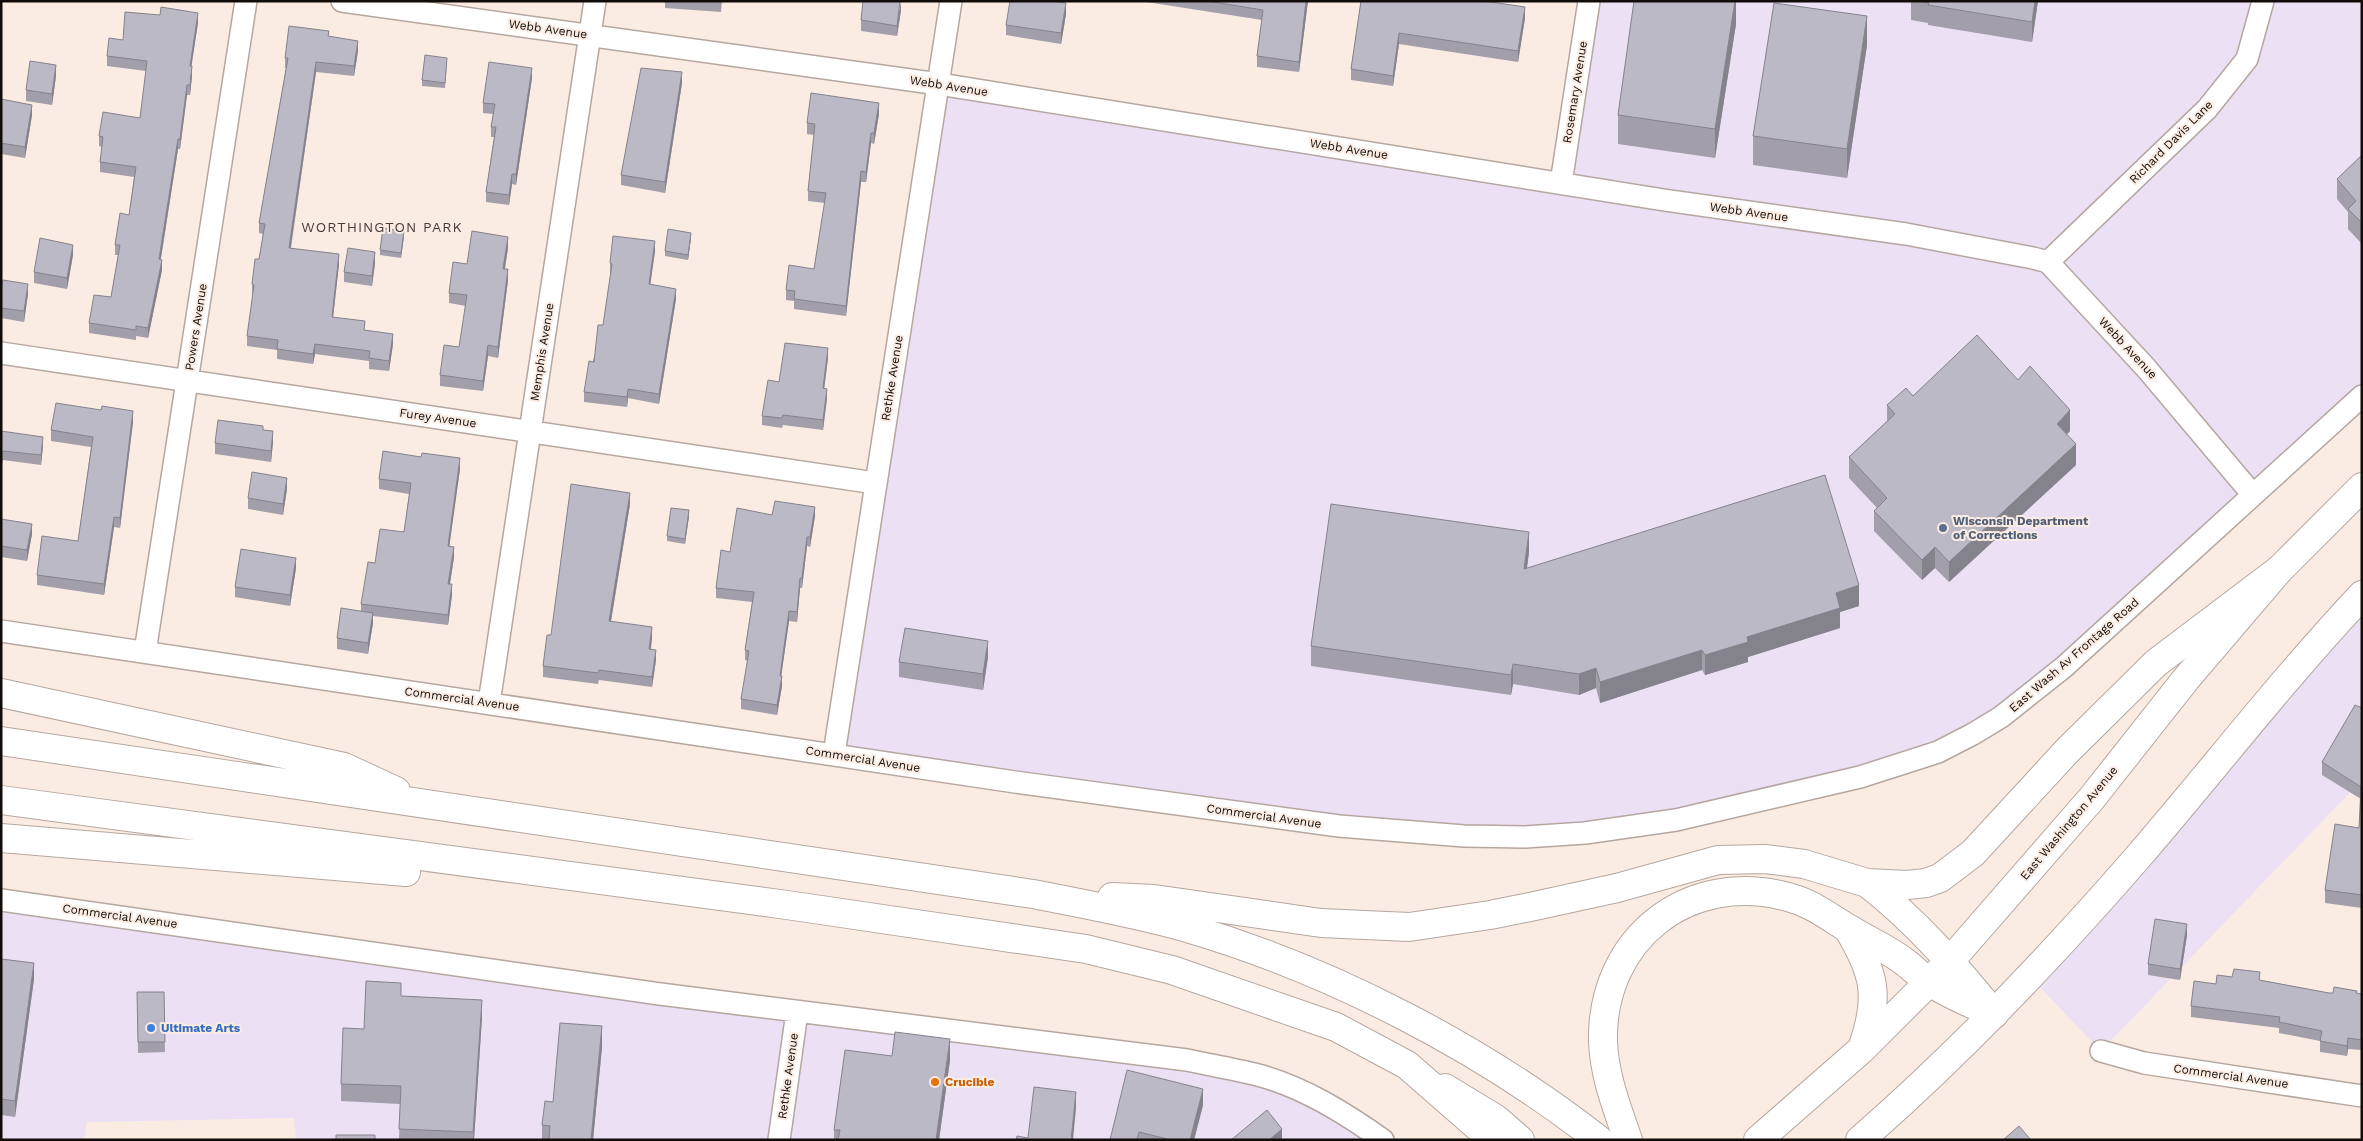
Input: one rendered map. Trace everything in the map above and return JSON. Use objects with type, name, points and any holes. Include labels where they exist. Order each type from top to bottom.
[{"type":"main road","name":"East Washington Avenue","points":[[1758,1140],[1862,1049],[1930,983],[2092,798],[2175,694],[2279,570],[2362,487]]},
{"type":"main road","points":[[1033,894],[1154,899],[1321,923],[1409,927],[1506,912],[1617,888],[1718,860],[1765,859],[1804,864],[1867,883],[1907,885],[1926,882],[1940,878],[1973,853],[2067,751],[2156,663],[2279,570]]},
{"type":"main road","points":[[1860,1140],[1942,1066],[2030,977],[2138,857],[2304,660],[2362,596]]},
{"type":"main road","points":[[1,693],[344,767],[420,803]]},
{"type":"main road","points":[[1,741],[1033,894],[1185,927],[1289,964],[1352,990],[1479,1059],[1556,1106],[1599,1140]]},
{"type":"main road","points":[[1,800],[787,905],[1086,949],[1172,970],[1336,1027],[1407,1065],[1496,1119],[1520,1140]]},
{"type":"main road","points":[[1,838],[787,905]]},
{"type":"main road","points":[[1867,883],[1903,913],[1950,961],[1994,1014]]},
{"type":"main road","points":[[1628,1140],[1609,1084],[1603,1041],[1610,986],[1623,958],[1640,936],[1665,914],[1700,897],[1728,892],[1754,892],[1788,897],[1823,911],[1847,928],[1905,962],[1930,983],[1994,1014]]},
{"type":"main road","points":[[1847,928],[1867,963],[1873,994],[1872,1019],[1862,1049]]},
{"type":"main road","points":[[1407,1065],[1492,1140]]},
{"type":"street","name":"Powers Avenue","points":[[145,652],[246,1]]},
{"type":"street","name":"Webb Avenue","points":[[342,1],[939,84],[1561,184],[1901,234],[2048,262],[2146,368],[2253,495]]},
{"type":"street","name":"Memphis Avenue","points":[[489,703],[595,1]]},
{"type":"street","name":"Rethke Avenue","points":[[834,754],[951,1]]},
{"type":"street","name":"Rosemary Avenue","points":[[1561,184],[1589,1]]},
{"type":"street","name":"Richard Davis Lane","points":[[2048,262],[2207,109],[2247,59],[2263,1]]},
{"type":"street","name":"Furey Avenue","points":[[1,353],[875,483]]},
{"type":"street","name":"East Wash Av Frontage Road","points":[[1727,810],[1860,777],[1938,752],[2001,717],[2064,667],[2362,396]]},
{"type":"street","name":"Commercial Avenue","points":[[1,631],[1016,782],[1407,833],[1516,837],[1577,834],[1628,828],[1727,810]]},
{"type":"street","name":"Commercial Avenue","points":[[1,900],[797,1012],[1187,1060],[1260,1076],[1308,1095],[1350,1117],[1383,1140]]},
{"type":"street","name":"Rethke Avenue","points":[[779,1140],[797,1012]]},
{"type":"street","name":"Commercial Avenue","points":[[2101,1051],[2144,1064],[2362,1096]]},
{"type":"shaded area","points":[[1589,1],[2362,1],[2362,396],[1973,734],[1727,809],[1464,836],[834,754],[939,84],[1561,183]]},
{"type":"shaded area","points":[[2362,595],[2362,780],[2101,1051],[2030,977]]},
{"type":"shaded area","points":[[1,900],[1259,1076],[1383,1140],[296,1140],[294,1118],[87,1122],[84,1140],[1,1140]]},
{"type":"building","points":[[863,1],[900,1],[897,26],[861,20]]},
{"type":"building","points":[[1010,1],[1057,1],[1066,3],[1061,33],[1006,25]]},
{"type":"building","points":[[1207,1],[1306,1],[1299,62],[1257,56],[1263,10]]},
{"type":"building","points":[[1361,1],[1484,1],[1525,7],[1518,51],[1399,33],[1393,76],[1351,69]]},
{"type":"building","points":[[1634,1],[1735,1],[1715,129],[1618,115]]},
{"type":"building","points":[[1920,1],[2035,1],[2032,22],[1928,5],[1929,3]]},
{"type":"building","points":[[1774,3],[1867,16],[1847,149],[1753,136]]},
{"type":"building","points":[[161,7],[198,13],[190,66],[192,66],[190,85],[187,85],[180,139],[178,139],[159,259],[162,260],[148,328],[136,326],[136,330],[89,323],[94,295],[111,297],[120,245],[115,245],[120,213],[129,215],[136,167],[100,162],[103,137],[99,136],[103,112],[140,118],[147,61],[107,56],[109,38],[123,40],[125,12],[160,15]]},
{"type":"building","points":[[289,26],[329,31],[328,36],[358,41],[354,66],[316,62],[289,248],[339,254],[332,317],[365,321],[364,330],[393,334],[389,361],[369,358],[370,351],[315,344],[313,354],[277,349],[278,340],[247,336],[254,285],[252,284],[255,259],[259,259],[265,224],[259,223],[288,58],[285,58]]},
{"type":"building","points":[[425,55],[447,58],[445,83],[422,80]]},
{"type":"building","points":[[30,61],[56,65],[52,94],[26,90]]},
{"type":"building","points":[[489,62],[532,68],[516,174],[512,174],[509,195],[486,192],[496,127],[491,127],[495,104],[483,103]]},
{"type":"building","points":[[641,68],[682,72],[665,182],[621,175]]},
{"type":"building","points":[[811,93],[879,103],[874,133],[871,133],[866,172],[861,171],[846,306],[794,299],[795,291],[786,290],[789,265],[814,269],[826,193],[808,191],[815,124],[807,123]]},
{"type":"building","points":[[1,99],[32,105],[25,147],[1,143]]},
{"type":"building","points":[[2362,155],[2362,223],[2348,209],[2356,201],[2337,179]]},
{"type":"building","points":[[383,228],[404,231],[401,253],[380,250]]},
{"type":"building","points":[[668,229],[691,233],[688,255],[665,251]]},
{"type":"building","points":[[472,231],[508,237],[503,269],[508,269],[498,347],[488,345],[483,381],[440,375],[444,345],[459,347],[467,295],[449,293],[453,262],[467,264]]},
{"type":"building","points":[[613,236],[655,241],[649,284],[676,289],[659,394],[628,389],[627,397],[584,392],[589,361],[594,362],[598,325],[603,325],[612,264],[610,263]]},
{"type":"building","points":[[40,238],[73,245],[67,278],[34,272]]},
{"type":"building","points":[[348,248],[375,252],[372,276],[344,272]]},
{"type":"building","points":[[3,280],[28,284],[24,311],[1,308]]},
{"type":"building","points":[[1977,335],[2018,380],[2030,366],[2070,410],[2057,424],[2076,444],[1949,562],[1935,547],[1922,560],[1874,511],[1887,498],[1849,457],[1895,414],[1887,405],[1906,388],[1913,396]]},
{"type":"building","points":[[785,343],[828,348],[823,388],[827,389],[823,420],[783,415],[782,418],[762,416],[768,380],[779,382]]},
{"type":"building","points":[[56,403],[101,410],[102,406],[133,411],[120,518],[114,517],[104,584],[37,575],[42,536],[78,541],[93,437],[51,430]]},
{"type":"building","points":[[218,420],[263,426],[263,430],[273,431],[271,451],[215,443]]},
{"type":"building","points":[[1,431],[43,437],[41,455],[3,451],[1,457]]},
{"type":"building","points":[[383,451],[421,457],[422,453],[460,458],[448,546],[454,547],[448,584],[452,584],[448,615],[361,604],[368,562],[375,563],[380,529],[404,532],[411,483],[379,479]]},
{"type":"building","points":[[252,472],[287,478],[283,504],[248,498]]},
{"type":"building","name":"Wisconsin Department of Corrections","points":[[1825,475],[1859,585],[1836,593],[1840,608],[1747,637],[1748,642],[1705,655],[1702,650],[1600,682],[1596,668],[1579,674],[1513,664],[1511,675],[1311,646],[1331,504],[1529,532],[1524,569]]},
{"type":"building","points":[[571,484],[630,493],[609,621],[652,627],[649,649],[656,650],[652,677],[599,670],[598,673],[543,666],[547,635],[551,635]]},
{"type":"building","points":[[775,501],[815,507],[810,537],[807,537],[802,578],[800,578],[797,612],[789,611],[777,705],[741,699],[749,651],[745,650],[754,592],[716,588],[721,550],[730,552],[737,508],[772,515]]},
{"type":"building","points":[[671,508],[689,510],[685,539],[667,536]]},
{"type":"building","points":[[1,519],[32,524],[27,550],[1,546]]},
{"type":"building","points":[[241,549],[296,558],[290,595],[235,587]]},
{"type":"building","points":[[341,608],[373,613],[368,643],[337,638]]},
{"type":"building","points":[[905,628],[988,641],[983,674],[899,662]]},
{"type":"building","points":[[2355,705],[2362,708],[2362,895],[2325,890],[2335,824],[2359,828],[2361,787],[2322,762]]},
{"type":"building","points":[[2155,919],[2187,924],[2180,969],[2148,964]]},
{"type":"building","points":[[1,959],[34,963],[15,1101],[1,1099]]},
{"type":"building","points":[[2234,969],[2260,972],[2259,980],[2329,993],[2333,993],[2334,987],[2357,991],[2356,993],[2362,994],[2362,1040],[2348,1038],[2347,1046],[2320,1041],[2322,1031],[2279,1022],[2280,1017],[2191,1006],[2194,981],[2216,984],[2217,975],[2232,977]]},
{"type":"building","points":[[366,981],[401,983],[401,996],[482,1000],[473,1132],[399,1129],[401,1086],[341,1084],[343,1028],[364,1029]]},
{"type":"building","name":"Ultimate Arts","points":[[137,992],[164,992],[165,1042],[138,1042]]},
{"type":"building","points":[[560,1023],[602,1026],[591,1140],[549,1140],[550,1126],[542,1125],[545,1101],[553,1102]]},
{"type":"building","points":[[895,1032],[950,1039],[936,1140],[838,1140],[840,1130],[834,1130],[845,1050],[892,1056]]},
{"type":"building","points":[[1127,1070],[1203,1089],[1190,1140],[1171,1140],[1139,1132],[1137,1140],[1110,1140]]},
{"type":"building","points":[[1034,1087],[1076,1092],[1071,1140],[1016,1140],[1017,1136],[1028,1138]]},
{"type":"building","points":[[1267,1110],[1282,1129],[1269,1140],[1231,1140]]},
{"type":"building","points":[[2019,1126],[2031,1140],[2003,1140]]},
{"type":"building","points":[[336,1135],[375,1135],[375,1140],[336,1140]]},
{"type":"place","name":"Wisconsin Department of Corrections","points":[[1943,528]]},
{"type":"place","name":"Ultimate Arts","points":[[151,1028]]},
{"type":"place","name":"Crucible","points":[[935,1082]]},
{"type":"district","name":"WORTHINGTON PARK","points":[[382,227]]}]
